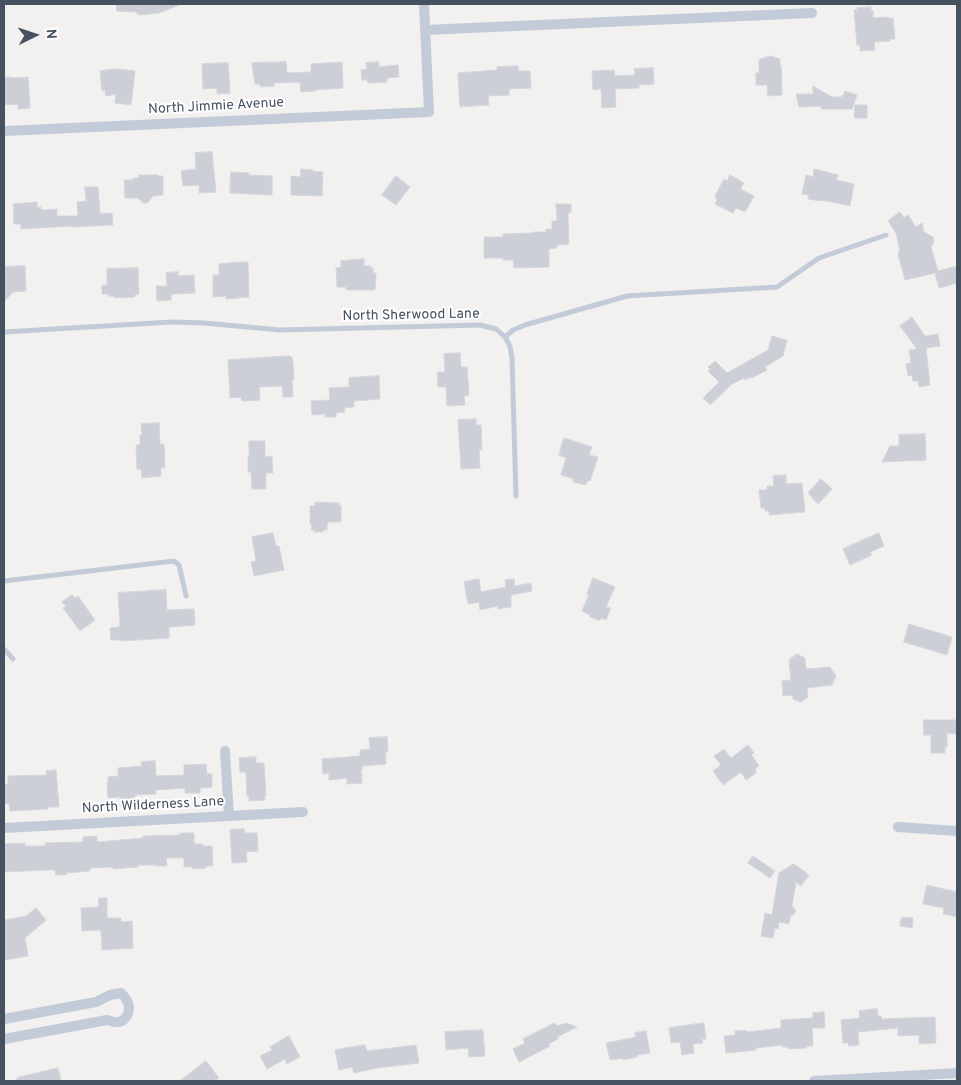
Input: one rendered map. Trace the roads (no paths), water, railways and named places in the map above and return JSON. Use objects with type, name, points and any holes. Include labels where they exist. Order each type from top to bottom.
[{"type":"street","points":[[424,4],[425,30],[812,13]]},
{"type":"street","name":"North Jimmie Avenue","points":[[4,130],[429,112],[425,30]]},
{"type":"street","points":[[225,751],[229,816]]},
{"type":"street","name":"North Wilderness Lane","points":[[4,828],[304,812]]},
{"type":"street","points":[[898,827],[957,831]]},
{"type":"street","points":[[4,1019],[96,1002],[121,993],[126,998],[129,1009],[128,1015],[118,1022],[107,1020],[4,1039]]},
{"type":"street","points":[[814,1081],[957,1073]]},
{"type":"lane","points":[[516,496],[512,358],[506,337],[513,330],[627,296],[777,287],[819,258],[886,235]]},
{"type":"lane","name":"North Sherwood Lane","points":[[4,332],[172,322],[280,330],[480,325],[496,329],[506,337]]},
{"type":"lane","points":[[4,581],[174,561],[179,565],[186,596]]},
{"type":"lane","points":[[4,649],[13,659]]}]
